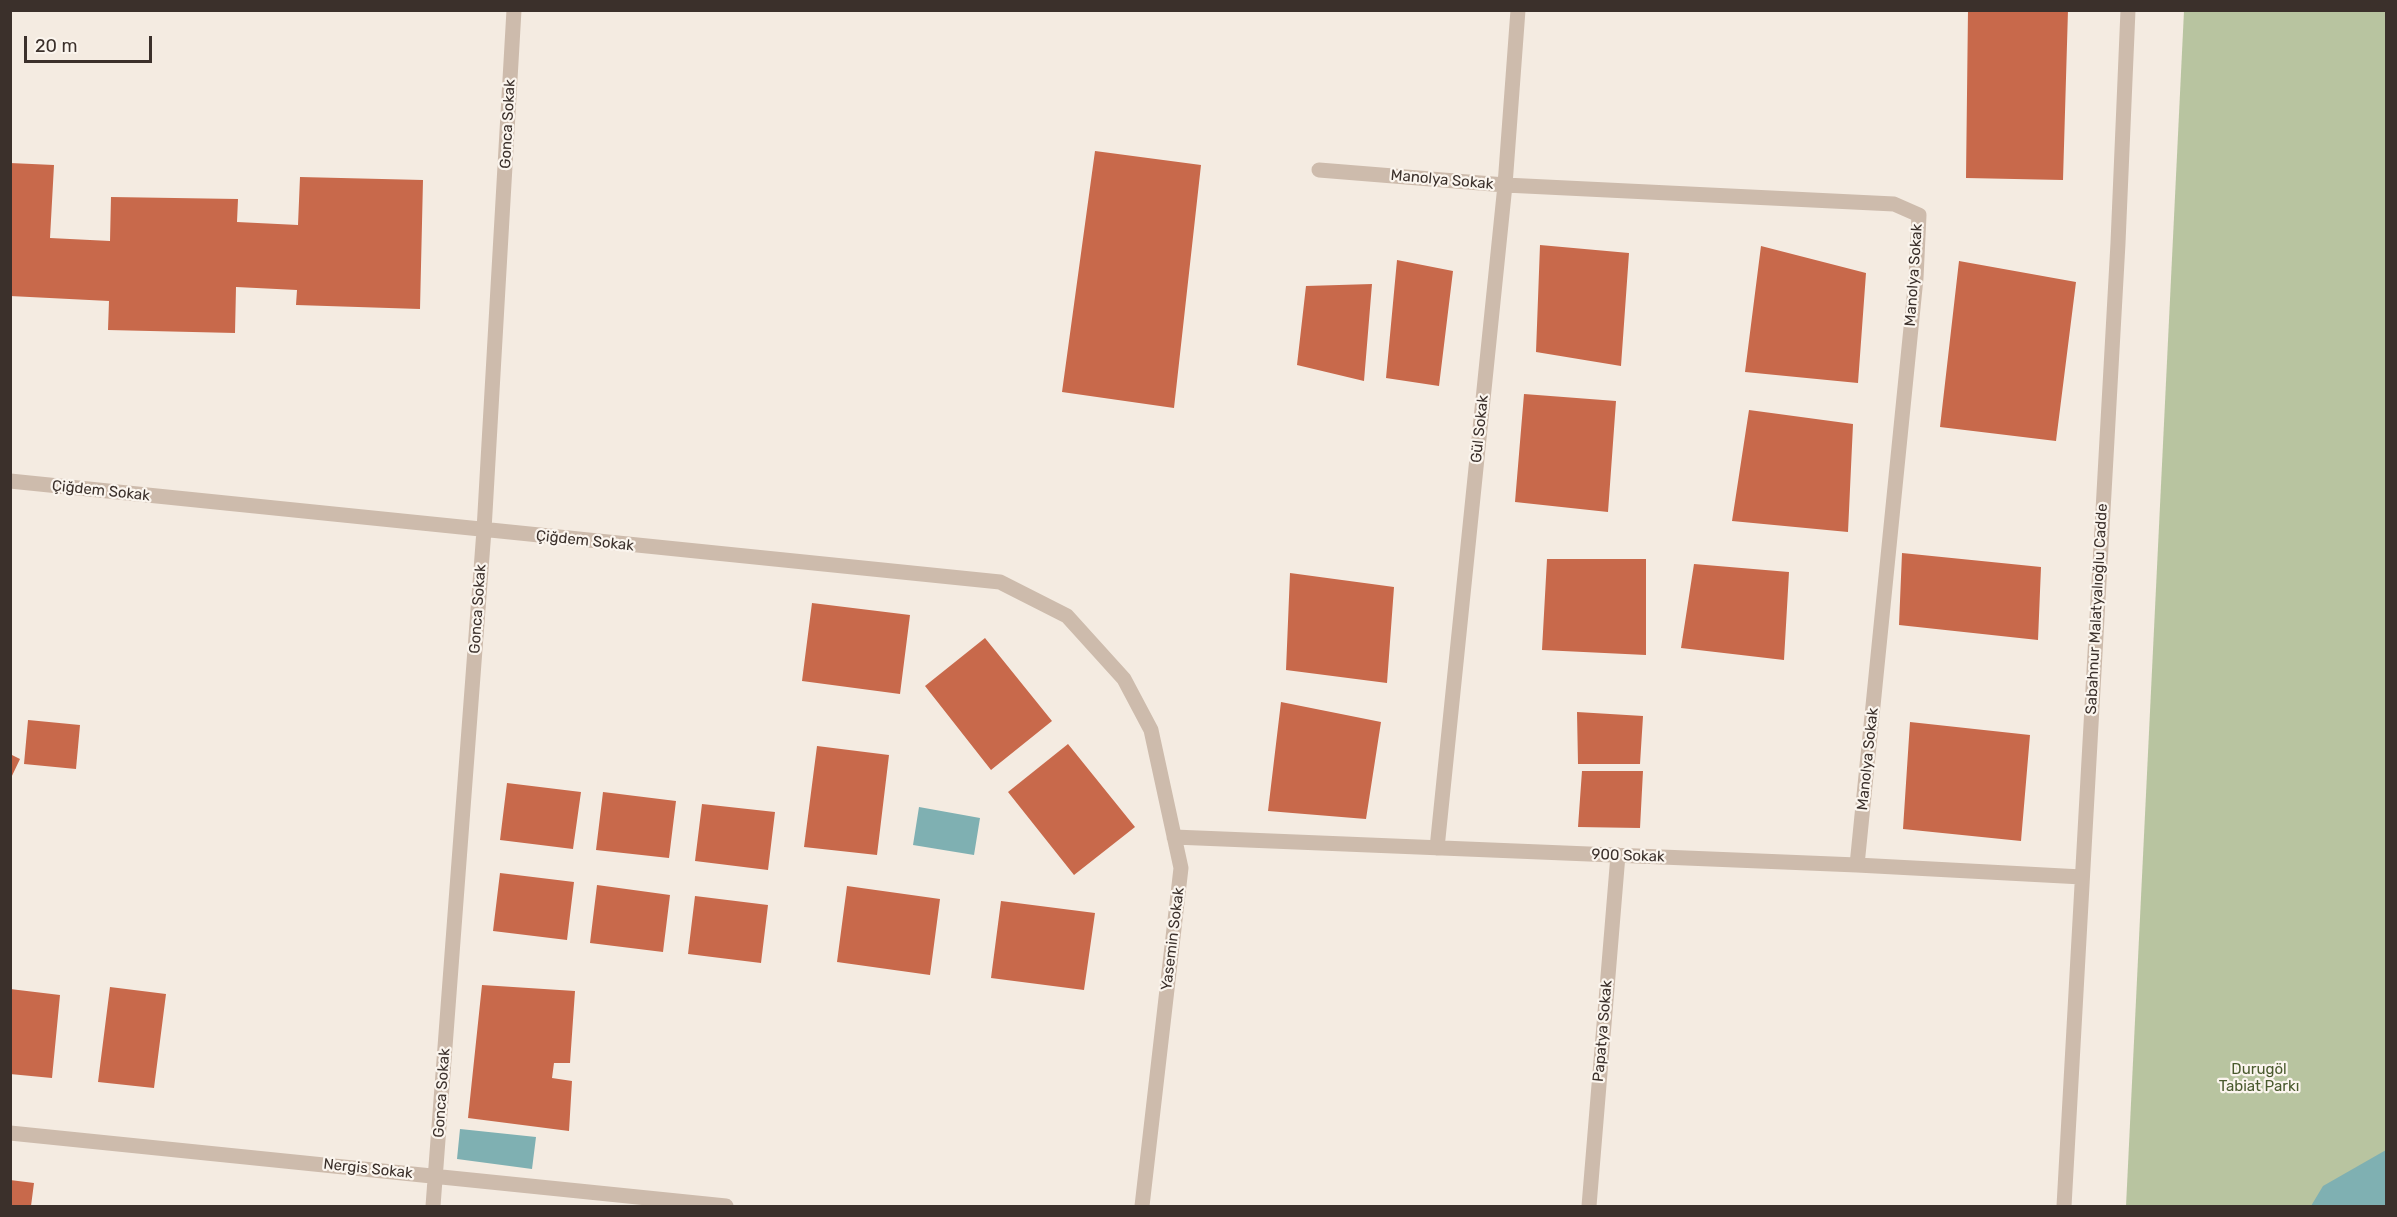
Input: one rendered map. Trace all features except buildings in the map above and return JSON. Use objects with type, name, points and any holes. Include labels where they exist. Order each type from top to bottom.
[{"type":"street","name":"Gonca Sokak","points":[[433,1206],[484,530],[514,10]]},
{"type":"street","name":"Gül Sokak","points":[[1437,848],[1505,185],[1518,10]]},
{"type":"street","name":"Sabahnur Malatyalıoğlu Cadde","points":[[2064,1206],[2118,243],[2128,10]]},
{"type":"street","name":"Manolya Sokak","points":[[1319,170],[1505,185],[1894,204],[1919,215],[1916,278],[1857,865]]},
{"type":"street","name":"Çiğdem Sokak","points":[[10,481],[1000,582],[1067,616],[1124,679]]},
{"type":"street","name":"Yasemin Sokak","points":[[1124,679],[1151,730],[1181,868],[1142,1206]]},
{"type":"street","name":"900 Sokak","points":[[1174,837],[1857,865],[2082,877]]},
{"type":"street","name":"Papatya Sokak","points":[[1589,1206],[1618,855]]},
{"type":"street","name":"Nergis Sokak","points":[[10,1133],[726,1206]]},
{"type":"green space","name":"Durugöl Tabiat Parkı","points":[[2184,11],[2386,11],[2386,1206],[2126,1206]]},
{"type":"water","points":[[919,807],[980,818],[974,855],[913,845]]},
{"type":"water","points":[[460,1129],[536,1137],[532,1169],[457,1159]]},
{"type":"water","points":[[2386,1150],[2386,1206],[2311,1206],[2323,1186]]}]
